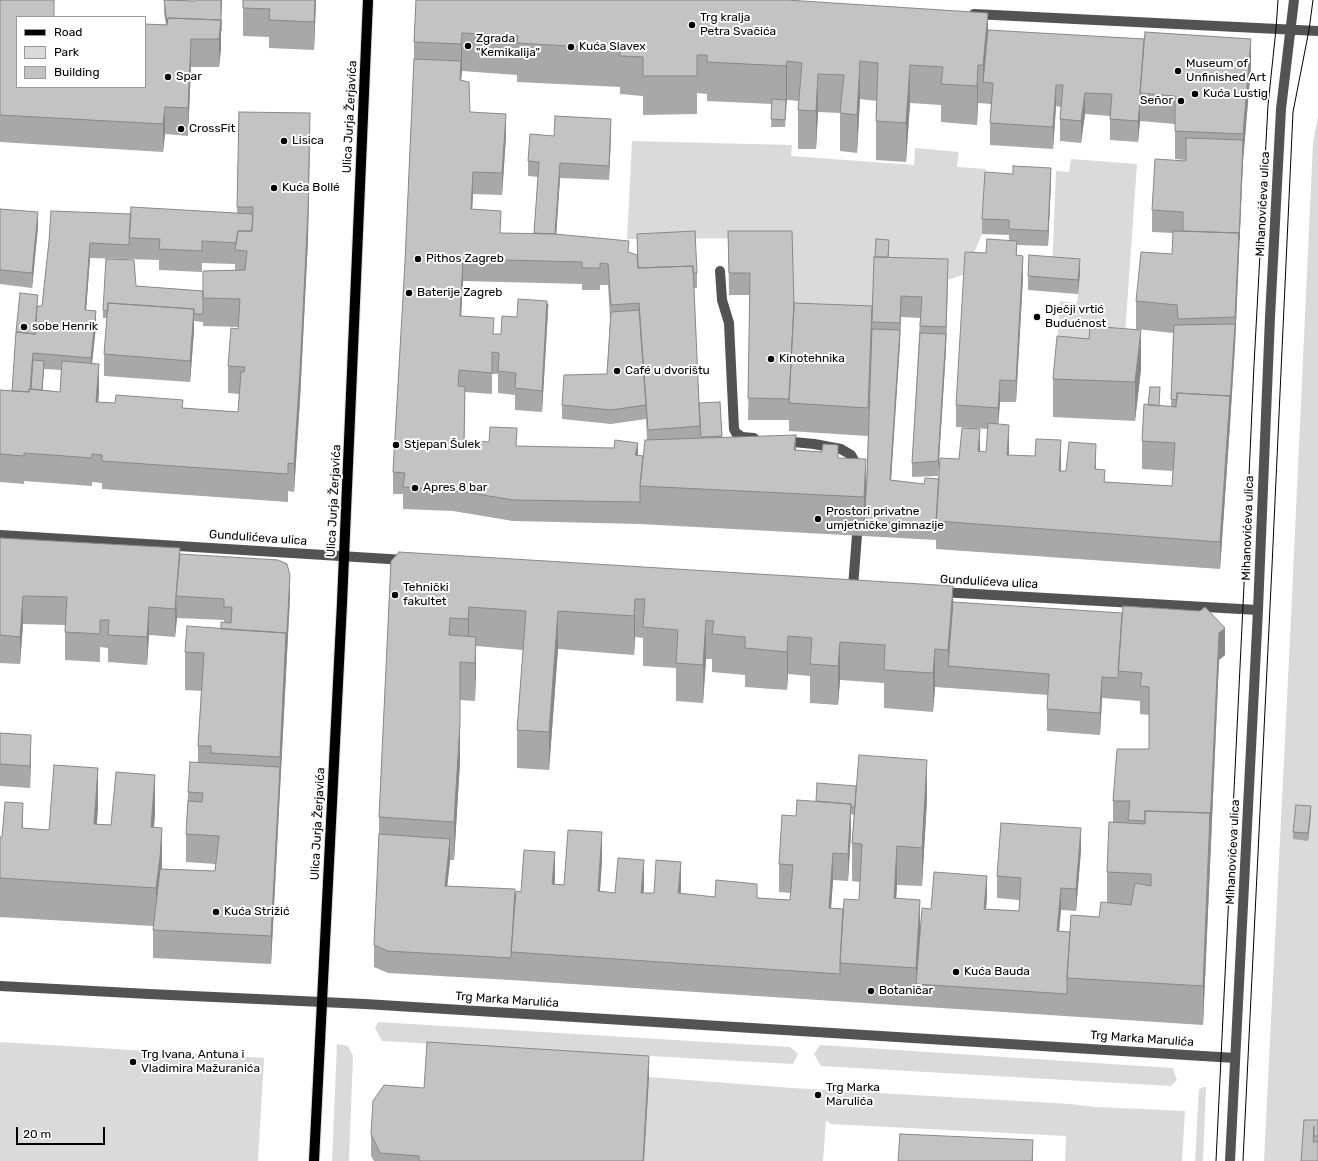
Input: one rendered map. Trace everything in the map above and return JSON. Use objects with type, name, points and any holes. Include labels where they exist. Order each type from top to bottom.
[{"type":"main road","name":"Ulica Jurja Žerjavića","points":[[321,1002],[344,556],[368,0]]},
{"type":"main road","points":[[314,1161],[321,1002]]},
{"type":"street","name":"Mihanovićeva ulica","points":[[1235,1058],[1258,610],[1270,317],[1281,109],[1294,0]]},
{"type":"street","points":[[967,14],[1318,31]]},
{"type":"street","points":[[720,271],[722,300],[729,323],[734,429],[736,433],[742,437],[814,444],[841,449],[851,455],[856,464],[859,478]]},
{"type":"street","name":"Gundulićeva ulica","points":[[0,535],[414,561]]},
{"type":"street","points":[[853,587],[857,535]]},
{"type":"street","name":"Gundulićeva ulica","points":[[931,592],[1258,610]]},
{"type":"street","points":[[0,986],[156,995],[321,1002]]},
{"type":"street","name":"Trg Marka Marulića","points":[[321,1002],[1235,1058]]},
{"type":"street","points":[[1230,1161],[1235,1058]]},
{"type":"green space","points":[[1318,116],[1318,1161],[1264,1161],[1313,143]]},
{"type":"green space","points":[[632,141],[792,145],[791,156],[914,165],[915,148],[959,152],[957,167],[986,169],[982,234],[965,274],[948,280],[887,279],[873,309],[794,309],[788,238],[627,239]]},
{"type":"green space","points":[[1071,159],[1137,164],[1124,349],[1057,346],[1060,301],[1077,303],[1080,274],[1052,271],[1056,171],[1069,172]]},
{"type":"green space","points":[[378,1022],[790,1047],[798,1054],[793,1064],[382,1041],[375,1028]]},
{"type":"green space","points":[[0,1042],[264,1058],[258,1161],[0,1161]]},
{"type":"green space","points":[[337,1044],[348,1046],[353,1056],[349,1161],[332,1161]]},
{"type":"green space","points":[[820,1045],[1173,1068],[1177,1080],[1171,1086],[821,1066],[814,1054]]},
{"type":"green space","points":[[649,1077],[792,1088],[1070,1104],[1096,1107],[1185,1111],[1182,1161],[1065,1161],[1066,1136],[831,1124],[826,1120],[823,1161],[644,1161]]},
{"type":"green space","points":[[1206,1087],[1203,1161],[1195,1161],[1199,1089]]},
{"type":"building","points":[[0,0],[54,0],[54,16],[16,16],[16,88],[146,88],[146,24],[167,25],[168,18],[221,20],[219,39],[191,39],[188,108],[165,107],[163,124],[0,115]]},
{"type":"building","points":[[164,0],[221,0],[221,20],[168,18],[167,23]]},
{"type":"building","points":[[243,0],[315,0],[314,22],[269,20],[270,9],[243,8]]},
{"type":"building","points":[[416,0],[787,0],[988,13],[983,65],[978,65],[977,86],[941,84],[943,67],[910,65],[906,123],[876,121],[878,63],[860,61],[857,115],[840,113],[844,75],[818,74],[816,111],[798,110],[802,63],[787,61],[786,66],[707,62],[707,55],[697,55],[697,76],[643,76],[643,57],[620,56],[620,49],[517,43],[518,36],[462,33],[461,44],[414,42]]},
{"type":"building","points":[[988,30],[1144,39],[1138,121],[1110,119],[1112,94],[1085,93],[1081,121],[1060,119],[1063,85],[1056,85],[1053,127],[990,123],[993,83],[983,82]]},
{"type":"building","name":"Kuća Lustig","points":[[1145,32],[1251,39],[1243,134],[1175,131],[1175,96],[1140,93]]},
{"type":"building","points":[[414,59],[461,61],[460,80],[469,82],[470,112],[506,114],[502,173],[473,172],[471,209],[501,211],[500,233],[555,234],[629,241],[628,252],[637,255],[638,268],[693,266],[700,426],[648,430],[639,303],[611,305],[608,264],[600,263],[600,268],[582,268],[582,262],[463,259],[460,316],[494,318],[493,334],[501,334],[502,316],[517,317],[518,299],[547,301],[542,391],[515,388],[516,373],[498,371],[499,353],[492,352],[492,373],[459,370],[458,386],[465,387],[464,440],[489,442],[490,427],[517,428],[516,446],[614,448],[615,440],[638,443],[635,455],[643,456],[640,502],[513,500],[453,490],[403,487],[405,473],[393,472],[405,262]]},
{"type":"building","points":[[772,99],[786,100],[785,120],[771,119]]},
{"type":"building","points":[[239,112],[310,113],[308,212],[300,371],[294,464],[288,463],[288,474],[102,461],[102,455],[92,454],[92,458],[24,453],[24,456],[0,454],[0,390],[29,392],[29,389],[60,392],[62,361],[99,364],[96,402],[115,403],[116,395],[183,400],[182,408],[238,412],[241,372],[244,372],[245,367],[228,366],[231,328],[238,329],[240,299],[203,298],[203,271],[245,270],[247,251],[235,250],[238,231],[252,231],[253,207],[237,207]]},
{"type":"building","points":[[555,116],[611,119],[609,166],[560,163],[555,234],[534,233],[539,162],[528,161],[530,134],[554,136]]},
{"type":"building","points":[[1186,138],[1243,140],[1239,240],[1239,233],[1183,231],[1183,212],[1152,210],[1155,159],[1186,161]]},
{"type":"building","points":[[1013,166],[1051,168],[1048,231],[1009,229],[1009,220],[982,219],[985,172],[1013,174]]},
{"type":"building","points":[[131,207],[253,214],[252,231],[238,231],[236,243],[202,241],[202,251],[159,249],[160,239],[129,238]]},
{"type":"building","points":[[0,209],[38,212],[32,273],[0,270]]},
{"type":"building","points":[[51,211],[131,214],[129,245],[90,243],[85,310],[96,311],[91,358],[33,353],[29,392],[12,391],[16,332],[35,334],[37,306],[42,306]]},
{"type":"building","points":[[695,231],[697,273],[693,273],[693,266],[638,268],[637,234]]},
{"type":"building","name":"Kinotehnika","points":[[728,231],[792,231],[794,305],[789,399],[748,398],[750,273],[729,273]]},
{"type":"building","points":[[1173,231],[1239,233],[1235,317],[1178,319],[1177,305],[1136,301],[1141,252],[1172,254]]},
{"type":"building","points":[[876,239],[889,240],[888,257],[875,257]]},
{"type":"building","points":[[987,239],[1017,241],[1016,255],[1023,256],[1016,381],[1000,380],[998,408],[956,405],[965,252],[986,253]]},
{"type":"building","points":[[1029,255],[1080,259],[1078,280],[1028,276]]},
{"type":"building","points":[[874,257],[948,259],[946,327],[920,326],[922,297],[901,296],[900,323],[872,322]]},
{"type":"building","points":[[106,259],[134,260],[136,286],[203,291],[203,314],[194,314],[194,309],[108,303],[108,311],[103,310]]},
{"type":"building","points":[[20,293],[38,295],[35,334],[16,332]]},
{"type":"building","points":[[108,303],[194,309],[190,361],[104,354]]},
{"type":"building","points":[[794,303],[872,306],[868,408],[789,403]]},
{"type":"building","points":[[639,310],[646,405],[611,410],[562,405],[564,375],[607,374],[611,312]]},
{"type":"building","points":[[1235,324],[1230,402],[1230,396],[1177,393],[1177,400],[1171,399],[1174,325]]},
{"type":"building","points":[[1090,326],[1141,330],[1135,382],[1053,379],[1057,336],[1089,339]]},
{"type":"building","points":[[872,329],[900,330],[890,480],[924,484],[925,478],[939,479],[936,526],[864,521],[867,478]]},
{"type":"building","points":[[920,333],[946,334],[938,461],[912,463]]},
{"type":"building","points":[[33,360],[44,361],[42,390],[31,389]]},
{"type":"building","points":[[1150,387],[1160,387],[1159,406],[1148,405]]},
{"type":"building","points":[[1177,393],[1230,396],[1220,542],[936,521],[940,458],[959,459],[962,428],[980,429],[978,451],[986,452],[988,423],[1009,425],[1007,455],[1035,456],[1036,439],[1061,440],[1059,471],[1066,471],[1069,442],[1096,444],[1095,469],[1105,470],[1104,482],[1172,486],[1175,443],[1142,441],[1144,404],[1176,407]]},
{"type":"building","points":[[720,402],[722,436],[701,437],[699,403]]},
{"type":"building","points":[[796,435],[794,450],[822,452],[823,444],[838,445],[838,458],[866,459],[864,497],[640,486],[645,440]]},
{"type":"building","points":[[0,538],[180,548],[175,609],[149,607],[147,637],[108,635],[109,620],[100,620],[100,634],[65,632],[67,597],[23,596],[20,637],[0,635]]},
{"type":"building","points":[[399,552],[953,586],[948,650],[935,649],[933,673],[884,670],[885,645],[840,642],[838,666],[810,664],[812,638],[788,636],[787,652],[745,648],[745,637],[712,634],[714,621],[706,620],[703,665],[676,663],[678,630],[643,627],[645,599],[635,599],[634,616],[558,611],[549,732],[517,730],[526,611],[469,607],[468,619],[450,618],[449,635],[476,637],[475,663],[460,662],[460,723],[454,822],[379,817],[391,561]]},
{"type":"building","points":[[180,554],[278,560],[287,564],[290,575],[286,649],[286,633],[221,629],[221,622],[231,623],[232,607],[224,607],[224,599],[176,596]]},
{"type":"building","points":[[953,602],[1122,613],[1118,678],[1102,677],[1100,713],[1047,709],[1049,674],[948,666]]},
{"type":"building","points":[[1123,606],[1200,611],[1205,607],[1225,628],[1219,633],[1210,824],[1210,813],[1145,811],[1145,821],[1128,820],[1130,801],[1113,801],[1117,749],[1149,749],[1149,687],[1140,686],[1142,673],[1118,671]]},
{"type":"building","points":[[187,626],[286,633],[280,757],[211,753],[211,746],[198,746],[204,653],[185,652]]},
{"type":"building","points":[[0,733],[31,735],[30,766],[0,764]]},
{"type":"building","points":[[859,755],[927,760],[922,848],[897,846],[894,898],[920,900],[916,968],[840,963],[844,899],[859,900],[862,844],[852,843]]},
{"type":"building","points":[[190,762],[280,767],[271,936],[153,930],[160,869],[215,871],[219,836],[186,834],[188,801],[202,802],[203,793],[188,792]]},
{"type":"building","points":[[54,765],[98,768],[94,824],[111,825],[116,772],[155,775],[151,827],[162,828],[156,888],[0,878],[0,837],[2,837],[5,802],[23,803],[22,828],[49,830]]},
{"type":"building","points":[[817,783],[856,786],[855,807],[851,807],[851,804],[816,801]]},
{"type":"building","points":[[797,800],[851,804],[848,854],[833,853],[829,908],[843,909],[840,974],[511,952],[516,891],[521,892],[524,850],[555,852],[552,884],[564,885],[568,830],[602,832],[598,891],[615,893],[618,858],[644,860],[641,893],[654,893],[656,860],[681,862],[678,893],[715,897],[716,880],[757,884],[757,898],[790,900],[793,865],[779,864],[782,815],[796,816]]},
{"type":"building","points":[[1296,805],[1311,806],[1308,833],[1293,832]]},
{"type":"building","points":[[1145,811],[1210,813],[1203,986],[1067,978],[1071,915],[1099,917],[1101,902],[1131,905],[1135,883],[1151,886],[1151,874],[1107,872],[1109,822],[1145,824]]},
{"type":"building","points":[[1001,823],[1081,828],[1076,889],[1061,888],[1057,931],[1070,932],[1067,994],[916,984],[922,908],[931,909],[934,872],[987,876],[984,909],[1019,911],[1021,878],[997,876]]},
{"type":"building","points":[[379,834],[450,839],[445,886],[515,889],[511,958],[388,951],[374,945]]},
{"type":"building","points":[[427,1042],[649,1056],[643,1161],[419,1161],[419,1156],[380,1153],[371,1134],[373,1101],[384,1085],[424,1088]]},
{"type":"building","points":[[1304,1120],[1318,1120],[1318,1136],[1314,1136],[1314,1126],[1313,1142],[1318,1142],[1318,1161],[1301,1161]]},
{"type":"building","points":[[900,1134],[1033,1140],[1032,1161],[898,1161]]},
{"type":"tram line","points":[[1216,1161],[1254,365],[1268,105],[1278,0]]},
{"type":"tram line","points":[[1243,1161],[1293,112],[1309,30],[1313,0]]},
{"type":"place","name":"Trg kralja Petra Svačića","points":[[692,25]]},
{"type":"place","name":"Zgrada \"Kemikalija\"","points":[[468,46]]},
{"type":"place","name":"Kuća Slavex","points":[[571,47]]},
{"type":"place","name":"Museum of Unfinished Art","points":[[1178,71]]},
{"type":"place","name":"Spar","points":[[168,77]]},
{"type":"place","name":"Kuća Lustig","points":[[1195,94]]},
{"type":"place","name":"Señor","points":[[1181,101]]},
{"type":"place","name":"CrossFit","points":[[181,129]]},
{"type":"place","name":"Lisica","points":[[284,141]]},
{"type":"place","name":"Kuća Bollé","points":[[274,188]]},
{"type":"place","name":"Pithos Zagreb","points":[[418,259]]},
{"type":"place","name":"Baterije Zagreb","points":[[409,293]]},
{"type":"place","name":"Dječji vrtić Budućnost","points":[[1037,317]]},
{"type":"place","name":"sobe Henrik","points":[[24,327]]},
{"type":"place","name":"Kinotehnika","points":[[771,359]]},
{"type":"place","name":"Café u dvorištu","points":[[617,371]]},
{"type":"place","name":"Stjepan Šulek","points":[[396,445]]},
{"type":"place","name":"Apres 8 bar","points":[[415,488]]},
{"type":"place","name":"Prostori privatne umjetničke gimnazije","points":[[818,519]]},
{"type":"place","name":"Tehnički fakultet","points":[[395,595]]},
{"type":"place","name":"Kuća Strižić","points":[[216,912]]},
{"type":"place","name":"Kuća Bauda","points":[[956,972]]},
{"type":"place","name":"Botaničar","points":[[871,991]]},
{"type":"place","name":"Trg Ivana, Antuna i Vladimira Mažuranića","points":[[133,1062]]},
{"type":"place","name":"Trg Marka Marulića","points":[[818,1095]]}]
